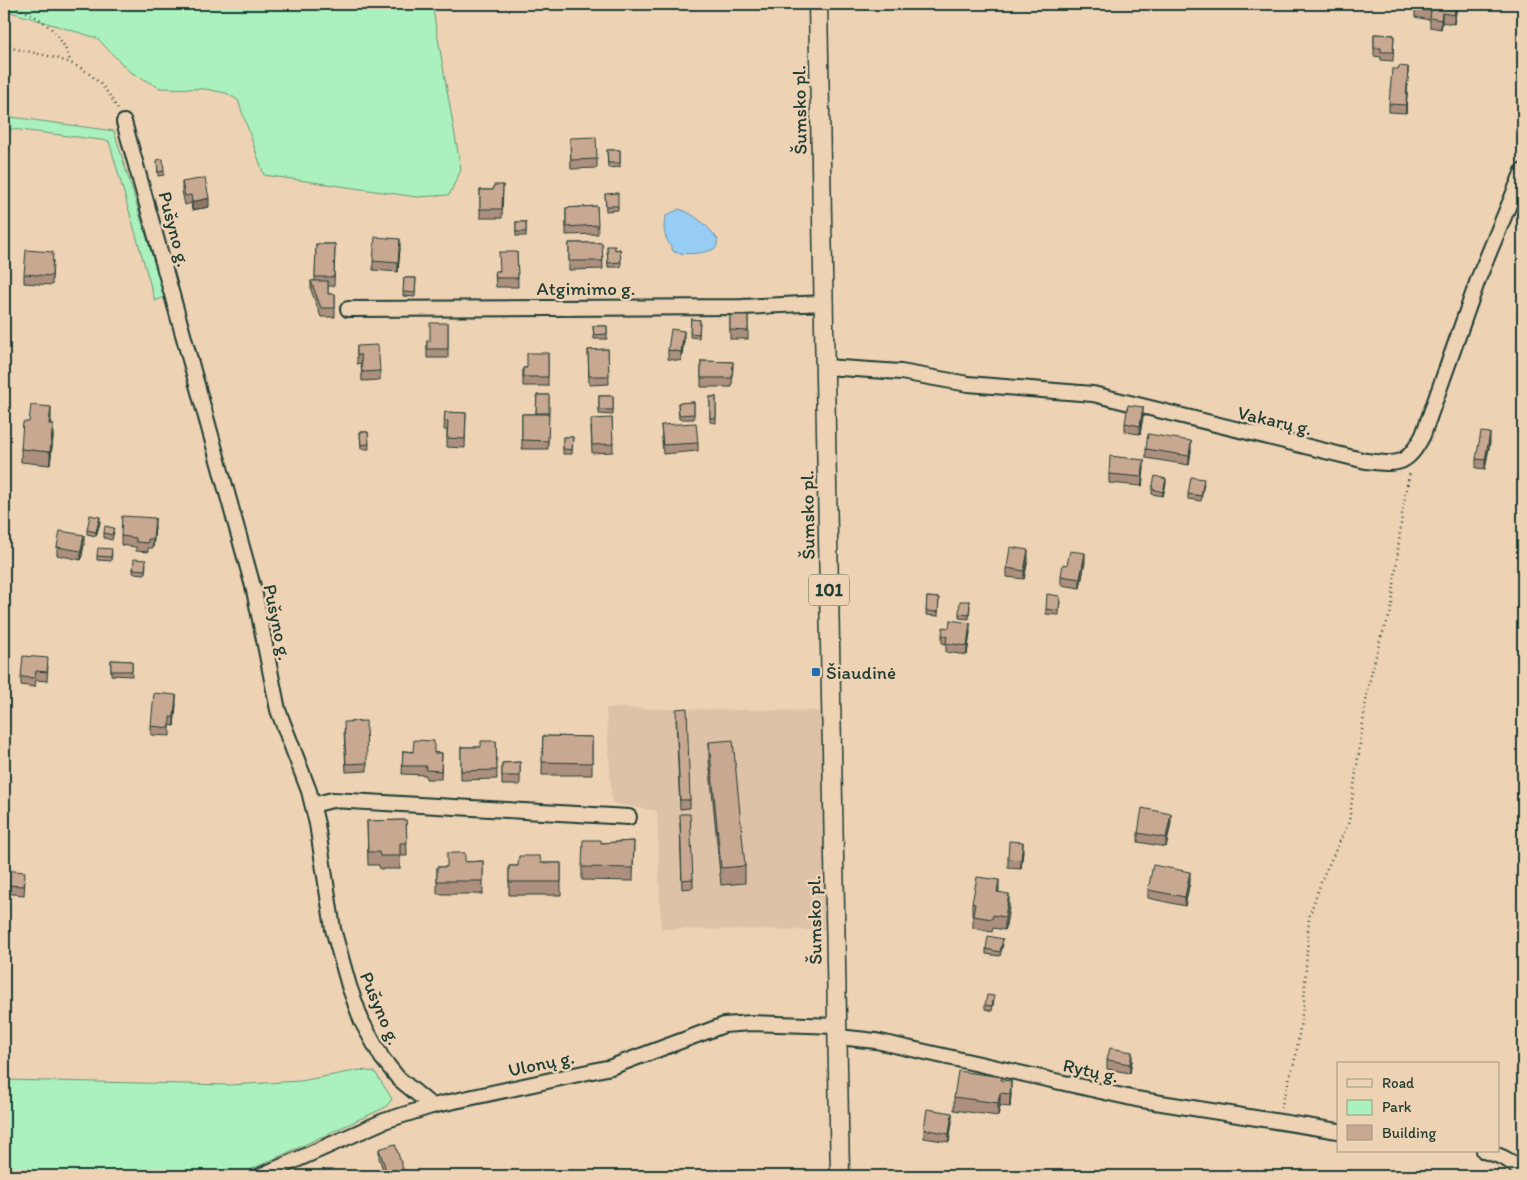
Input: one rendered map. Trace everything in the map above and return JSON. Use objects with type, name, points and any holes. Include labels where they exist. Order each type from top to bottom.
[{"type":"main road","name":"Šumsko pl.","points":[[818,4],[840,1176]]},
{"type":"street","name":"Pušyno g.","points":[[124,122],[135,155],[254,590],[278,710],[310,791],[333,929],[349,986],[362,1022],[382,1058],[398,1078],[432,1106]]},
{"type":"street","points":[[1414,452],[1423,435],[1480,277],[1523,170]]},
{"type":"street","name":"Atgimimo g.","points":[[348,310],[742,307],[824,303]]},
{"type":"street","name":"Vakarų g.","points":[[825,367],[901,372],[968,384],[1093,394],[1366,461],[1397,463],[1414,452]]},
{"type":"street","points":[[313,805],[332,800],[629,818]]},
{"type":"street","name":"Ulonų g.","points":[[260,1176],[367,1128],[432,1106],[610,1067],[724,1025],[750,1024],[838,1032]]},
{"type":"street","name":"Rytų g.","points":[[838,1032],[1136,1099],[1337,1130]]},
{"type":"street","points":[[1488,1152],[1502,1156],[1512,1162],[1523,1176]]},
{"type":"path","points":[[8,4],[33,13],[53,30],[66,47],[70,61]]},
{"type":"path","points":[[4,46],[70,61],[99,80],[124,122]]},
{"type":"path","points":[[1278,1121],[1296,1055],[1303,1009],[1309,917],[1322,879],[1349,822],[1368,687],[1380,640],[1392,606],[1403,506],[1414,452]]},
{"type":"shaded area","points":[[606,708],[826,711],[829,930],[661,929],[657,811],[612,803]]},
{"type":"green space","points":[[4,4],[432,4],[461,170],[449,195],[417,197],[264,175],[238,100],[226,93],[205,89],[160,88],[129,71],[97,38],[4,10]]},
{"type":"green space","points":[[4,116],[114,131],[165,297],[155,301],[109,141],[4,128]]},
{"type":"green space","points":[[360,1070],[375,1072],[392,1099],[386,1107],[237,1176],[4,1176],[4,1080],[230,1085],[301,1081]]},
{"type":"water","points":[[679,209],[696,217],[710,230],[718,240],[716,248],[706,252],[674,252],[667,239],[664,226],[666,216]]},
{"type":"building","points":[[1416,4],[1456,4],[1454,15],[1442,13],[1441,20],[1430,18],[1431,11],[1415,8]]},
{"type":"building","points":[[1374,34],[1394,35],[1393,52],[1381,52],[1381,48],[1374,48]]},
{"type":"building","points":[[1399,66],[1408,67],[1406,105],[1389,104],[1392,69],[1398,69]]},
{"type":"building","points":[[596,137],[597,159],[571,160],[570,138]]},
{"type":"building","points":[[607,150],[620,150],[620,163],[608,163]]},
{"type":"building","points":[[163,159],[164,171],[158,172],[157,160]]},
{"type":"building","points":[[205,178],[209,198],[192,202],[191,195],[185,196],[182,182]]},
{"type":"building","points":[[494,185],[503,185],[502,209],[480,209],[480,190],[493,190]]},
{"type":"building","points":[[618,193],[618,206],[606,206],[605,194]]},
{"type":"building","points":[[597,206],[598,225],[566,227],[566,208]]},
{"type":"building","points":[[516,222],[526,222],[526,232],[516,232]]},
{"type":"building","points":[[375,237],[400,239],[398,263],[373,261]]},
{"type":"building","points":[[569,243],[602,243],[603,261],[569,261]]},
{"type":"building","points":[[316,244],[335,244],[334,277],[315,277]]},
{"type":"building","points":[[607,246],[615,246],[615,250],[620,249],[621,262],[608,263]]},
{"type":"building","points":[[26,250],[53,252],[52,276],[24,274]]},
{"type":"building","points":[[499,252],[517,252],[518,278],[496,278],[495,271],[500,271]]},
{"type":"building","points":[[404,278],[416,278],[415,293],[403,292]]},
{"type":"building","points":[[311,281],[328,281],[328,294],[335,294],[335,308],[321,308]]},
{"type":"building","points":[[730,315],[748,315],[748,331],[730,330]]},
{"type":"building","points":[[691,319],[700,320],[699,334],[690,333]]},
{"type":"building","points":[[430,323],[448,323],[448,349],[427,349],[427,341],[430,341]]},
{"type":"building","points":[[593,326],[607,326],[607,334],[594,335]]},
{"type":"building","points":[[671,329],[684,331],[681,352],[668,350]]},
{"type":"building","points":[[378,345],[380,371],[362,372],[361,355],[357,355],[357,346]]},
{"type":"building","points":[[608,349],[609,376],[589,376],[588,350]]},
{"type":"building","points":[[527,353],[548,353],[548,377],[523,377],[523,368],[527,368]]},
{"type":"building","points":[[701,361],[733,362],[732,378],[701,378]]},
{"type":"building","points":[[537,395],[549,395],[549,413],[536,413]]},
{"type":"building","points":[[599,396],[613,396],[613,410],[599,410]]},
{"type":"building","points":[[710,397],[716,397],[716,418],[710,418]]},
{"type":"building","points":[[694,402],[694,414],[679,415],[678,403]]},
{"type":"building","points":[[31,405],[51,407],[49,424],[53,424],[50,452],[21,449],[23,422],[29,422]]},
{"type":"building","points":[[1128,405],[1143,407],[1140,426],[1125,423]]},
{"type":"building","points":[[445,412],[466,413],[465,439],[447,438],[448,421],[444,421]]},
{"type":"building","points":[[522,414],[549,414],[548,441],[522,440]]},
{"type":"building","points":[[612,418],[613,444],[592,445],[591,419]]},
{"type":"building","points":[[696,423],[698,443],[663,445],[661,425]]},
{"type":"building","points":[[360,432],[368,432],[369,444],[361,445]]},
{"type":"building","points":[[1481,432],[1490,433],[1485,460],[1476,459]]},
{"type":"building","points":[[1148,434],[1191,441],[1189,456],[1146,449]]},
{"type":"building","points":[[563,437],[573,437],[572,450],[563,449]]},
{"type":"building","points":[[4,442],[7,443],[6,456],[4,456]]},
{"type":"building","points":[[1110,456],[1144,460],[1142,477],[1109,474]]},
{"type":"building","points":[[1155,476],[1166,479],[1163,492],[1152,489]]},
{"type":"building","points":[[1191,477],[1204,479],[1201,496],[1188,494]]},
{"type":"building","points":[[90,515],[100,517],[96,532],[87,530]]},
{"type":"building","points":[[122,516],[155,518],[153,539],[148,539],[148,543],[136,542],[136,538],[121,536]]},
{"type":"building","points":[[105,526],[114,528],[112,535],[104,533]]},
{"type":"building","points":[[60,531],[84,535],[81,551],[57,547]]},
{"type":"building","points":[[1010,547],[1028,550],[1024,571],[1007,568]]},
{"type":"building","points":[[98,548],[112,549],[111,557],[97,556]]},
{"type":"building","points":[[1070,551],[1085,553],[1080,579],[1061,576],[1063,564],[1067,565]]},
{"type":"building","points":[[134,559],[146,560],[145,570],[133,569]]},
{"type":"building","points":[[1047,594],[1060,596],[1059,611],[1046,609]]},
{"type":"building","points":[[927,597],[939,598],[938,612],[926,611]]},
{"type":"building","points":[[960,601],[970,601],[969,615],[959,614]]},
{"type":"building","points":[[950,620],[970,623],[967,646],[946,643],[947,636],[942,635],[943,627],[949,628]]},
{"type":"building","points":[[23,656],[48,658],[47,672],[36,671],[35,678],[21,677]]},
{"type":"building","points":[[111,660],[132,661],[132,671],[111,671]]},
{"type":"building","points":[[154,693],[176,695],[174,717],[170,717],[170,728],[151,726]]},
{"type":"building","points":[[687,708],[690,800],[680,800],[676,709]]},
{"type":"building","points":[[366,721],[367,763],[346,764],[344,722]]},
{"type":"building","points":[[543,736],[592,737],[592,763],[542,762]]},
{"type":"building","points":[[414,740],[434,741],[434,753],[442,753],[441,771],[426,770],[427,766],[402,766],[403,751],[413,752]]},
{"type":"building","points":[[733,740],[745,866],[721,868],[709,742]]},
{"type":"building","points":[[481,741],[496,741],[497,770],[461,771],[461,747],[481,747]]},
{"type":"building","points":[[520,762],[520,776],[502,776],[502,763]]},
{"type":"building","points":[[1142,808],[1171,814],[1166,838],[1138,833]]},
{"type":"building","points":[[680,814],[690,814],[693,879],[682,880]]},
{"type":"building","points":[[406,820],[407,843],[400,843],[400,856],[380,856],[379,852],[368,852],[367,821]]},
{"type":"building","points":[[583,840],[601,840],[601,843],[634,841],[633,868],[582,867]]},
{"type":"building","points":[[1009,841],[1023,842],[1021,860],[1008,859]]},
{"type":"building","points":[[447,853],[465,853],[465,862],[483,861],[483,881],[437,881],[437,867],[447,867]]},
{"type":"building","points":[[519,856],[540,856],[541,863],[561,863],[561,882],[509,882],[509,866],[518,866]]},
{"type":"building","points":[[1153,865],[1190,872],[1185,897],[1148,890]]},
{"type":"building","points":[[4,870],[25,872],[24,886],[4,885]]},
{"type":"building","points":[[977,877],[999,880],[997,892],[1009,894],[1005,917],[993,915],[992,919],[973,916],[975,904],[972,903]]},
{"type":"building","points":[[988,936],[1003,939],[1000,952],[986,949]]},
{"type":"building","points":[[987,995],[994,996],[992,1006],[985,1005]]},
{"type":"building","points":[[1110,1048],[1132,1052],[1130,1064],[1107,1060]]},
{"type":"building","points":[[958,1071],[1002,1077],[1001,1080],[1011,1081],[1010,1094],[1000,1093],[998,1103],[954,1097]]},
{"type":"building","points":[[927,1109],[952,1113],[949,1134],[924,1129]]},
{"type":"building","points":[[395,1144],[405,1175],[388,1176],[379,1149]]},
{"type":"place","name":"Šiaudinė","points":[[816,672]]}]
